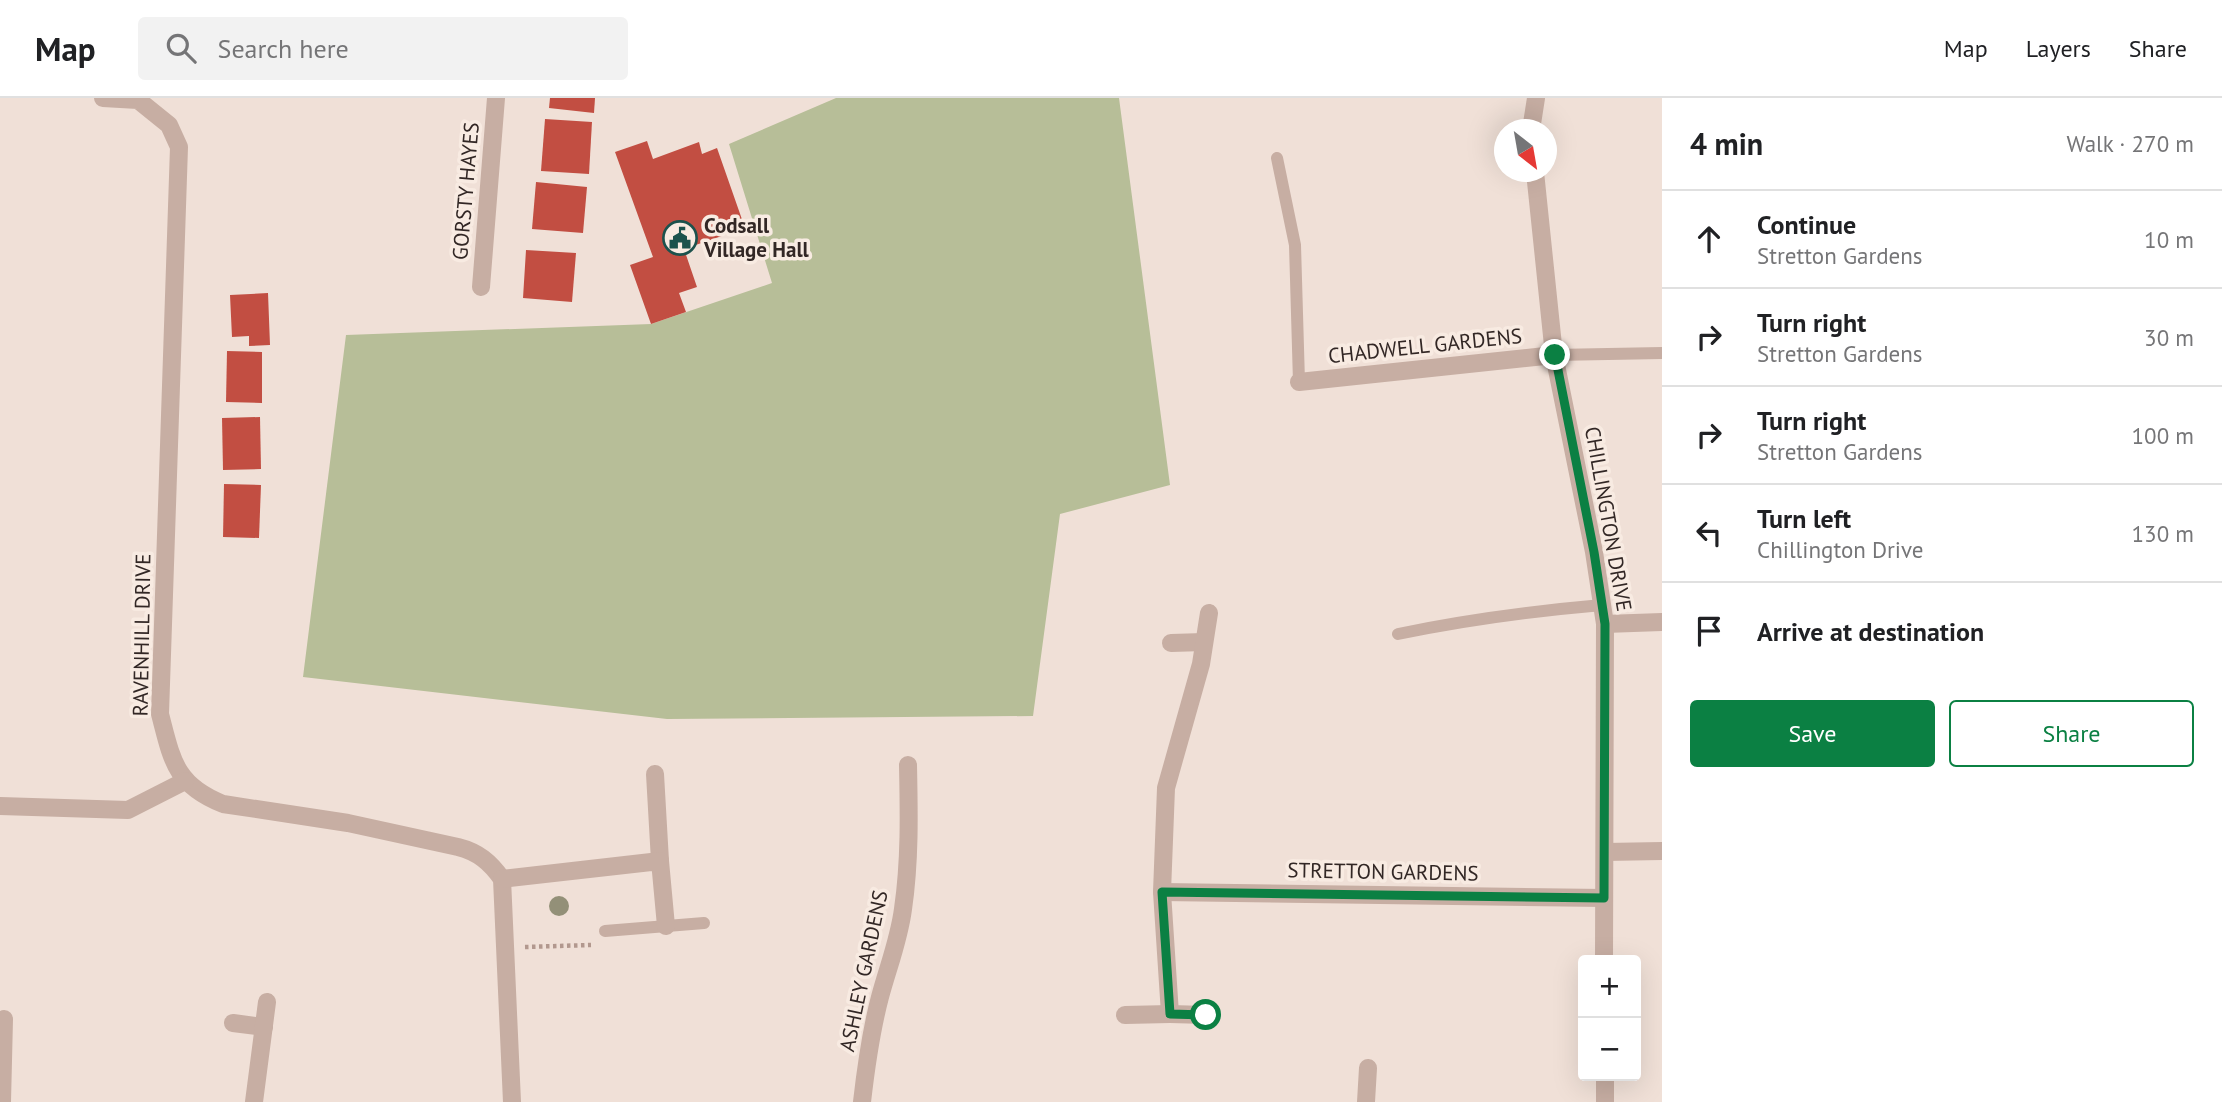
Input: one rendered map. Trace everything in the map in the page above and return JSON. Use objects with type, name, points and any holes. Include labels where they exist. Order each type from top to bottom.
[{"type":"street","name":"RAVENHILL DRIVE","points":[[103,98],[138,100],[169,125],[179,147],[160,714],[171,755],[185,781]]},
{"type":"street","name":"GORSTY HAYES","points":[[481,287],[496,98]]},
{"type":"street","points":[[1533,119],[1536,98]]},
{"type":"street","name":"CHILLINGTON DRIVE","points":[[1536,182],[1555,355],[1594,552],[1605,624],[1604,955]]},
{"type":"street","name":"CHADWELL GARDENS","points":[[1299,382],[1555,355]]},
{"type":"street","points":[[1170,1014],[1162,892],[1166,788],[1191,702],[1209,613]]},
{"type":"street","points":[[1605,624],[1662,622]]},
{"type":"street","points":[[1171,643],[1204,642]]},
{"type":"street","name":"ASHLEY GARDENS","points":[[862,1102],[878,1006],[893,958],[903,909],[909,844],[908,765]]},
{"type":"street","points":[[655,775],[666,926]]},
{"type":"street","points":[[0,806],[128,810],[185,781],[204,796],[223,804],[348,823],[471,850],[491,864],[502,879],[512,1102]]},
{"type":"street","points":[[1605,852],[1662,851]]},
{"type":"street","points":[[502,879],[660,861]]},
{"type":"street","name":"STRETTON GARDENS","points":[[1162,892],[1604,898]]},
{"type":"street","points":[[254,1102],[267,1002]]},
{"type":"street","points":[[1125,1016],[1206,1015]]},
{"type":"street","points":[[2,1102],[4,1019]]},
{"type":"street","points":[[233,1023],[264,1027]]},
{"type":"street","points":[[1366,1102],[1368,1068]]},
{"type":"street","points":[[1605,1081],[1605,1102]]},
{"type":"lane","points":[[1277,158],[1295,245],[1299,382]]},
{"type":"lane","points":[[1555,355],[1662,353]]},
{"type":"lane","points":[[1398,634],[1534,611],[1602,605]]},
{"type":"lane","points":[[605,931],[704,923]]},
{"type":"path","points":[[520,947],[591,945]]},
{"type":"green space","points":[[836,98],[1119,98],[1170,485],[1060,514],[1033,716],[667,719],[303,677],[346,335],[651,324],[772,283],[729,144]]},
{"type":"building","points":[[550,98],[595,98],[594,113],[549,108]]},
{"type":"building","points":[[545,119],[592,122],[589,174],[541,171]]},
{"type":"building","name":"Codsall Village Hall","points":[[647,141],[653,159],[699,142],[702,154],[717,148],[745,228],[684,249],[697,287],[679,293],[686,312],[651,324],[630,265],[653,257],[615,152]]},
{"type":"building","points":[[536,182],[587,187],[583,233],[532,229]]},
{"type":"building","points":[[526,250],[576,253],[572,302],[523,298]]},
{"type":"building","points":[[268,293],[270,345],[249,346],[249,336],[232,337],[230,295]]},
{"type":"building","points":[[227,351],[262,352],[262,403],[226,402]]},
{"type":"building","points":[[260,417],[261,469],[223,470],[222,418]]},
{"type":"building","points":[[224,484],[261,485],[259,538],[223,537]]},
{"type":"place","name":"Codsall Village Hall","points":[[680,238]]},
{"type":"route","points":[[1206,1015],[1170,1014],[1162,892],[1604,898],[1605,624],[1594,552],[1555,355]]}]
